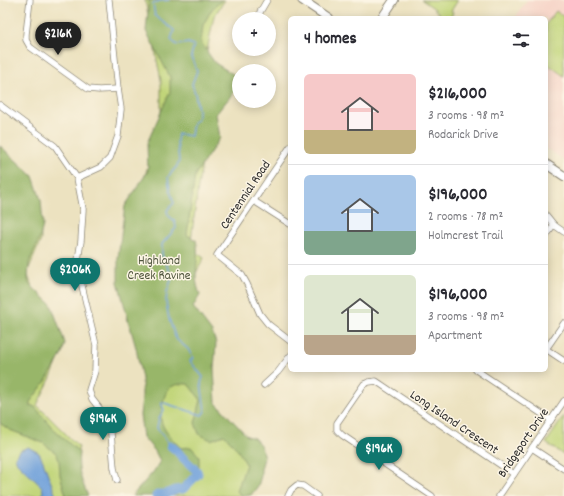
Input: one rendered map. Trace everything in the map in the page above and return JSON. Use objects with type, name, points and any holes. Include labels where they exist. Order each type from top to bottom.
[{"type":"main road","points":[[302,0],[326,16]]},
{"type":"main road","points":[[383,16],[394,0]]},
{"type":"main road","points":[[548,165],[564,176]]},
{"type":"street","points":[[30,0],[26,40],[30,47],[88,89],[118,89]]},
{"type":"street","points":[[77,178],[101,167],[110,158],[118,136],[121,109],[109,0]]},
{"type":"street","points":[[260,12],[267,0]]},
{"type":"street","points":[[0,104],[55,146],[77,178],[83,209],[78,260],[82,286],[96,345],[95,371],[88,390],[92,399],[110,422],[114,468],[117,480]]},
{"type":"street","name":"Centennial Road","points":[[288,150],[217,255],[242,275],[260,314],[268,324],[288,339]]},
{"type":"street","points":[[254,201],[288,223]]},
{"type":"street","points":[[548,218],[554,225],[564,232]]},
{"type":"street","points":[[548,233],[554,225]]},
{"type":"street","points":[[548,346],[564,323]]},
{"type":"street","points":[[548,350],[564,361]]},
{"type":"street","points":[[264,386],[278,372],[288,359]]},
{"type":"street","points":[[479,372],[551,420]]},
{"type":"street","name":"Long Island Crescent","points":[[432,496],[342,435],[337,430],[337,423],[364,384],[376,381],[514,474]]},
{"type":"street","name":"Bridgeport Drive","points":[[499,496],[564,401]]},
{"type":"street","points":[[532,448],[564,469]]},
{"type":"street","points":[[288,496],[291,490],[297,485],[303,486],[317,496]]},
{"type":"shaded area","points":[[527,0],[564,0],[564,160],[548,149],[548,16],[516,16]]},
{"type":"green space","name":"Highland Creek Ravine","points":[[145,0],[225,0],[214,16],[206,56],[206,141],[190,248],[204,258],[177,309],[210,395],[260,467],[247,496],[158,496],[165,447],[151,373],[128,322],[122,287],[145,175],[161,126],[161,80]]},
{"type":"green space","name":"Highland Creek Ravine","points":[[149,0],[222,0],[212,9],[203,25],[201,43],[215,63],[232,74],[232,95],[216,114],[220,138],[195,175],[187,235],[196,240],[197,249],[196,279],[200,295],[193,307],[212,332],[216,343],[214,369],[216,403],[247,436],[254,438],[261,446],[264,458],[258,486],[251,495],[241,496],[237,491],[246,464],[234,445],[224,435],[211,440],[199,434],[195,423],[201,400],[188,384],[182,384],[172,386],[167,392],[163,402],[161,419],[167,432],[181,448],[191,447],[199,456],[199,466],[195,478],[189,484],[166,496],[132,496],[154,471],[160,461],[155,451],[143,437],[140,415],[142,379],[136,348],[118,282],[118,258],[125,206],[148,171],[147,143],[170,92],[170,77],[146,31]]},
{"type":"green space","points":[[422,0],[458,0],[451,11],[453,12],[451,16],[441,16],[435,9]]},
{"type":"green space","points":[[556,11],[564,17],[564,76],[548,64],[548,21]]},
{"type":"green space","points":[[0,146],[27,175],[40,209],[41,240],[27,273],[40,308],[63,345],[55,369],[37,405],[79,447],[75,460],[82,496],[0,496]]},
{"type":"green space","points":[[0,146],[33,176],[41,200],[43,225],[40,237],[29,263],[28,279],[29,284],[51,304],[65,343],[62,354],[46,381],[30,402],[30,405],[35,407],[55,431],[79,452],[80,474],[88,496],[66,496],[60,475],[59,460],[56,453],[43,443],[10,430],[1,424],[0,421]]},
{"type":"green space","points":[[564,416],[564,455],[546,443]]},
{"type":"water","points":[[28,447],[39,453],[56,496],[41,496],[43,492],[42,487],[17,463],[15,457],[19,451]]},
{"type":"waterway","points":[[169,0],[159,1],[153,4],[155,16],[174,30],[171,40],[177,45],[188,43],[194,45],[191,56],[197,71],[192,84],[195,93],[198,118],[193,123],[191,136],[178,134],[177,141],[179,161],[168,177],[174,203],[167,210],[168,215],[175,222],[176,228],[162,244],[162,255],[172,277],[167,292],[166,302],[169,319],[176,339],[188,349],[193,358],[190,361],[203,377],[201,383],[205,411],[202,415],[161,402],[164,410],[159,418],[157,428],[171,446]]},
{"type":"waterway","points":[[156,496],[183,489],[198,474],[197,471],[171,446]]}]
